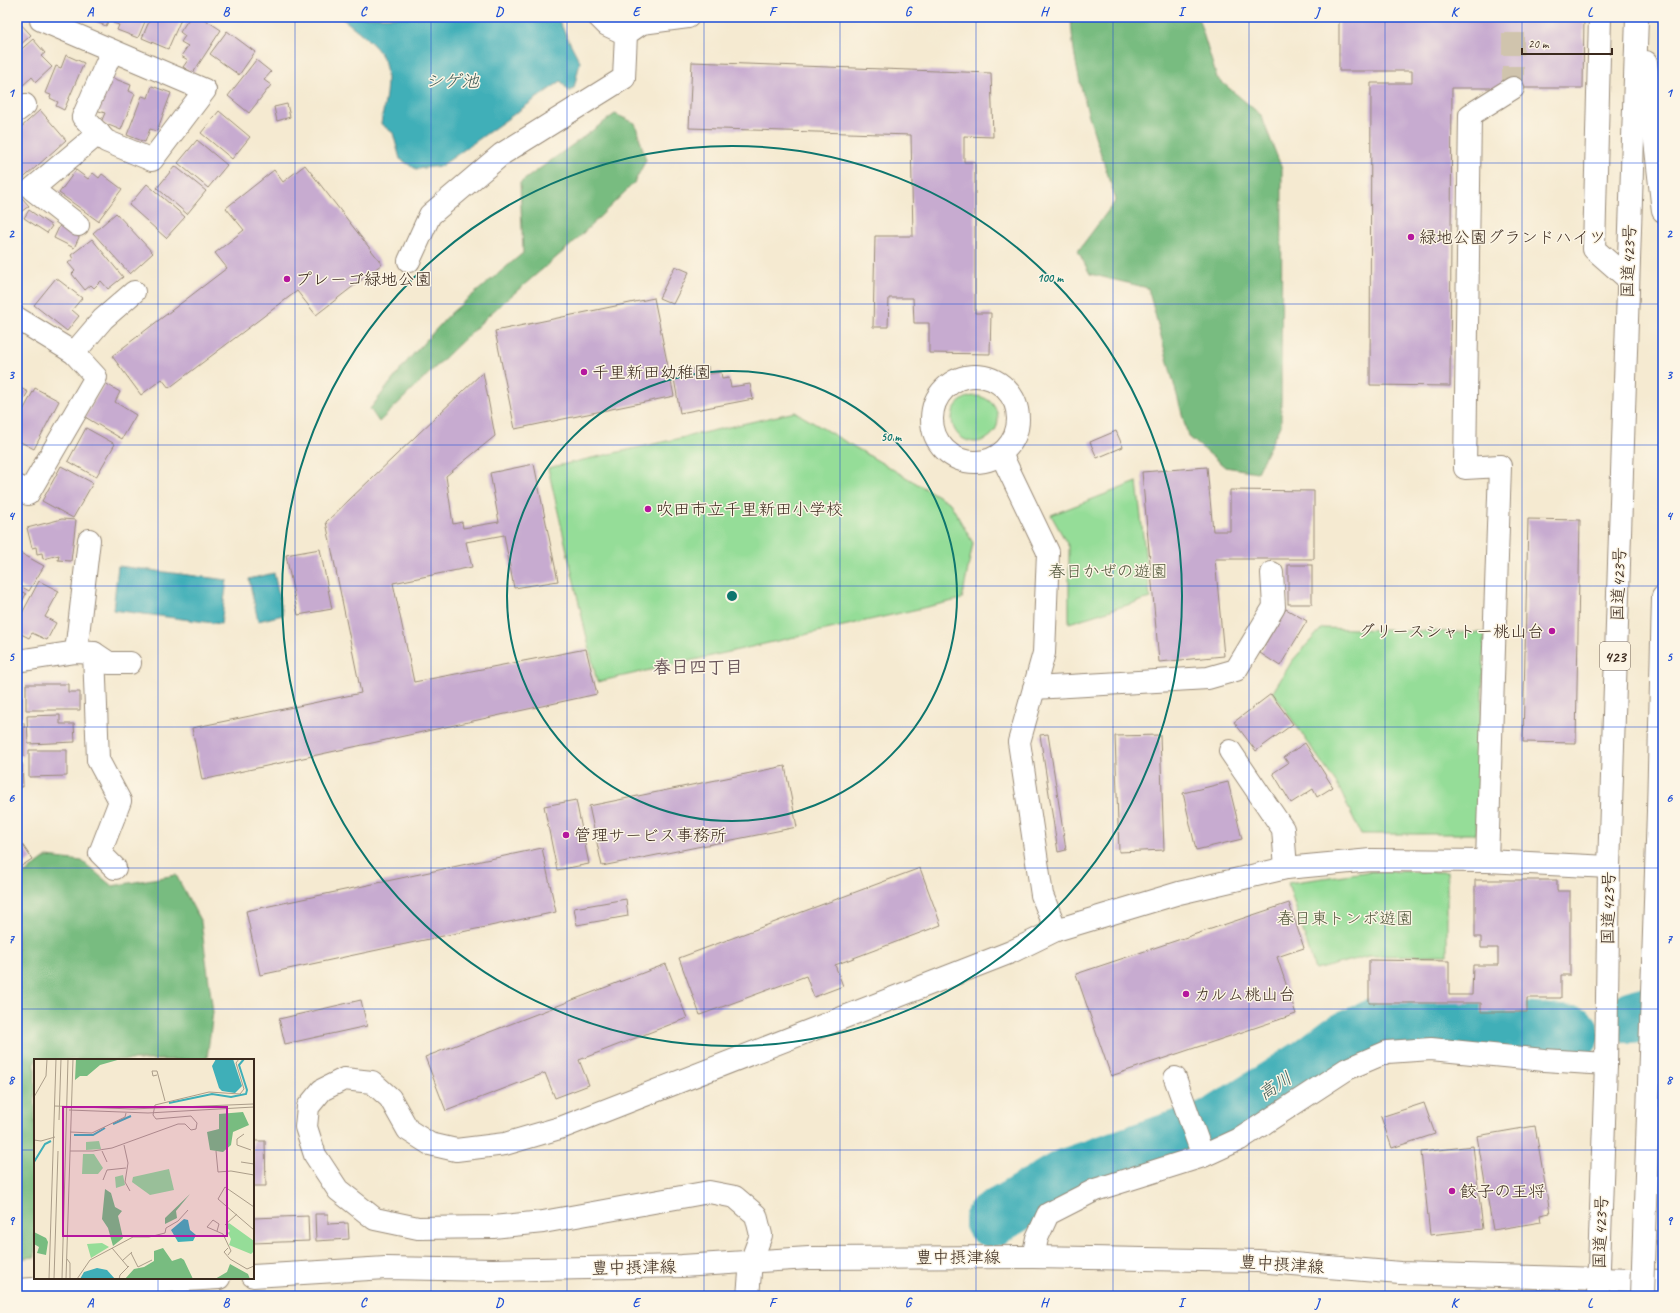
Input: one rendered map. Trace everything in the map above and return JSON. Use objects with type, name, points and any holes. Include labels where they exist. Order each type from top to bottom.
[{"type":"main road","points":[[40,17],[41,20],[205,90],[152,160],[106,141],[83,117],[112,51]]},
{"type":"main road","points":[[599,17],[607,25],[626,34]]},
{"type":"main road","points":[[626,34],[642,24],[688,17]]},
{"type":"main road","points":[[1600,17],[1594,249],[1627,278]]},
{"type":"main road","name":"国道423号","points":[[1598,1288],[1606,1064],[1609,867],[1627,278],[1637,17]]},
{"type":"main road","points":[[1641,17],[1663,211]]},
{"type":"main road","points":[[409,261],[430,215],[496,159],[624,78],[626,34]]},
{"type":"main road","points":[[1487,862],[1500,466],[1465,468],[1470,115],[1512,88]]},
{"type":"main road","points":[[78,225],[32,189],[98,133]]},
{"type":"main road","points":[[74,353],[104,319],[134,292]]},
{"type":"main road","points":[[17,318],[74,353],[96,377],[28,494],[17,486]]},
{"type":"main road","points":[[1001,454],[1048,552],[1044,653],[1019,742],[1042,895],[1056,930]]},
{"type":"main road","points":[[89,540],[85,653],[98,760],[120,801],[100,854],[115,868]]},
{"type":"main road","points":[[1034,688],[1208,678],[1236,670],[1274,607],[1272,574]]},
{"type":"main road","points":[[1642,1296],[1658,810],[1663,597]]},
{"type":"main road","points":[[17,661],[85,653],[109,663],[130,663]]},
{"type":"main road","points":[[1230,751],[1283,829],[1286,868]]},
{"type":"main road","points":[[748,1296],[751,1262],[761,1235],[756,1215],[735,1197],[709,1192],[543,1222],[493,1227],[418,1228],[375,1219],[338,1190],[315,1155],[306,1128],[308,1106],[322,1090],[344,1079],[372,1082],[390,1098],[408,1130],[430,1144],[456,1150],[505,1144],[563,1128],[1011,952],[1056,930],[1179,893],[1286,868],[1371,860],[1487,862],[1609,867]]},
{"type":"main road","points":[[1033,1257],[1037,1238],[1048,1214],[1095,1190],[1201,1150],[1240,1139],[1347,1069],[1387,1052],[1431,1049],[1544,1060],[1606,1064]]},
{"type":"main road","points":[[1175,1078],[1201,1150]]},
{"type":"main road","name":"豊中摂津線","points":[[254,1276],[386,1268],[508,1270],[682,1266],[809,1258],[1033,1257],[1258,1261],[1598,1288],[1663,1281]]},
{"type":"main road","points":[[17,1290],[202,1279]]},
{"type":"green space","points":[[1071,17],[1198,17],[1217,78],[1261,115],[1282,169],[1281,424],[1257,472],[1225,467],[1188,436],[1148,288],[1090,274],[1078,251],[1116,200],[1081,87],[1076,64]]},
{"type":"green space","points":[[615,114],[635,123],[646,160],[634,183],[572,244],[491,313],[379,422],[370,409],[408,360],[451,313],[523,253],[520,183]]},
{"type":"green space","points":[[975,396],[988,400],[994,406],[998,419],[994,432],[988,438],[975,442],[962,438],[956,432],[952,419],[956,406],[962,400]]},
{"type":"green space","points":[[795,412],[950,503],[973,543],[962,599],[597,682],[548,468]]},
{"type":"green space","name":"春日かぜの遊園","points":[[1137,482],[1150,598],[1069,623],[1069,547],[1051,515]]},
{"type":"green space","points":[[1322,628],[1485,633],[1476,834],[1361,834],[1338,786],[1273,692],[1292,661]]},
{"type":"green space","points":[[47,857],[82,861],[112,886],[176,875],[201,922],[213,1012],[207,1058],[34,1059],[34,1257],[17,1259],[17,879]]},
{"type":"green space","name":"春日東トンボ遊園","points":[[1372,871],[1447,872],[1447,955],[1368,956],[1315,970],[1288,883]]},
{"type":"water","name":"シゲ池","points":[[340,17],[557,17],[580,62],[574,88],[569,92],[561,81],[441,166],[416,169],[400,159],[393,133],[381,124],[387,78],[385,63],[382,57],[378,50],[366,38]]},
{"type":"water","points":[[118,566],[227,580],[221,624],[113,610]]},
{"type":"water","points":[[274,573],[283,615],[258,621],[249,579]]},
{"type":"building","points":[[83,17],[110,17],[106,26]]},
{"type":"building","points":[[115,17],[147,17],[138,38],[117,30],[119,25],[113,23]]},
{"type":"building","points":[[151,17],[182,17],[168,49],[142,38]]},
{"type":"building","points":[[190,17],[201,17],[221,30],[193,73],[183,67],[188,60],[181,56],[188,46],[181,42],[185,36],[180,32]]},
{"type":"building","name":"緑地公園グランドハイツ","points":[[1339,17],[1584,17],[1583,88],[1452,88],[1450,386],[1370,385],[1371,83],[1412,83],[1412,71],[1339,71]]},
{"type":"building","points":[[17,20],[31,35],[17,48]]},
{"type":"building","points":[[227,31],[255,52],[239,75],[210,54]]},
{"type":"building","points":[[33,39],[45,53],[41,56],[52,67],[36,82],[32,77],[22,86],[17,80],[17,53]]},
{"type":"building","points":[[66,55],[84,63],[64,110],[56,106],[58,102],[50,98],[51,95],[45,93],[56,66],[61,68]]},
{"type":"building","points":[[256,60],[271,72],[264,80],[271,85],[249,113],[228,96]]},
{"type":"building","points":[[692,62],[991,73],[993,137],[964,136],[964,162],[975,162],[975,313],[991,313],[990,354],[929,353],[929,323],[914,323],[913,298],[889,298],[888,327],[873,327],[875,236],[913,236],[911,135],[689,128]]},
{"type":"building","points":[[110,77],[131,85],[129,91],[135,94],[121,130],[101,122],[105,113],[96,110]]},
{"type":"building","points":[[152,86],[171,93],[157,131],[150,129],[145,142],[127,135],[142,96],[148,98]]},
{"type":"building","points":[[287,104],[290,117],[277,121],[274,107]]},
{"type":"building","points":[[40,110],[66,140],[17,184],[17,131]]},
{"type":"building","points":[[219,111],[250,137],[232,159],[201,133]]},
{"type":"building","points":[[197,140],[227,165],[208,188],[178,163]]},
{"type":"building","name":"プレーゴ緑地公園","points":[[305,165],[382,264],[316,315],[297,291],[169,388],[162,379],[141,395],[112,356],[227,268],[215,253],[244,230],[226,208],[274,170],[283,182]]},
{"type":"building","points":[[175,166],[206,191],[187,214],[157,188]]},
{"type":"building","points":[[76,170],[88,179],[93,173],[99,178],[102,174],[122,189],[98,221],[59,193]]},
{"type":"building","points":[[147,184],[185,217],[166,238],[129,205]]},
{"type":"building","points":[[22,198],[29,206],[18,214],[17,202]]},
{"type":"building","points":[[29,210],[52,226],[47,233],[24,218]]},
{"type":"building","points":[[116,213],[153,253],[130,274],[93,233]]},
{"type":"building","points":[[60,225],[80,235],[74,248],[54,238]]},
{"type":"building","points":[[17,237],[22,241],[17,246]]},
{"type":"building","points":[[92,239],[123,277],[108,289],[101,281],[94,288],[91,285],[85,290],[72,274],[75,271],[68,263],[73,259],[71,255]]},
{"type":"building","points":[[675,266],[689,272],[673,304],[659,298]]},
{"type":"building","points":[[56,278],[82,298],[72,310],[79,316],[67,331],[34,305]]},
{"type":"building","points":[[654,298],[674,396],[515,429],[495,331]]},
{"type":"building","points":[[708,366],[709,374],[721,372],[722,379],[729,378],[731,387],[750,384],[753,399],[680,413],[673,373]]},
{"type":"building","points":[[483,372],[495,436],[446,476],[453,524],[462,522],[463,528],[499,522],[490,473],[534,464],[558,581],[514,588],[504,535],[466,542],[472,567],[393,583],[414,682],[586,649],[597,694],[202,780],[192,728],[361,693],[326,522]]},
{"type":"building","points":[[105,383],[120,392],[115,402],[136,415],[122,439],[85,417]]},
{"type":"building","points":[[17,386],[28,392],[17,411]]},
{"type":"building","points":[[35,388],[59,401],[34,449],[17,440],[17,422]]},
{"type":"building","points":[[86,428],[115,444],[96,477],[68,461]]},
{"type":"building","points":[[1116,431],[1123,447],[1097,458],[1090,442]]},
{"type":"building","points":[[61,466],[93,483],[73,518],[42,501]]},
{"type":"building","points":[[1207,467],[1213,531],[1230,531],[1230,490],[1314,491],[1314,559],[1215,559],[1224,656],[1159,662],[1142,472]]},
{"type":"building","points":[[62,519],[76,520],[71,561],[58,560],[59,555],[43,559],[42,553],[37,554],[36,547],[32,548],[27,528]]},
{"type":"building","name":"グリースシャトー桃山台","points":[[1528,519],[1580,520],[1576,743],[1523,742]]},
{"type":"building","points":[[320,549],[332,609],[298,615],[286,555]]},
{"type":"building","points":[[17,551],[44,566],[29,591],[17,584]]},
{"type":"building","points":[[1288,565],[1312,565],[1312,604],[1288,604]]},
{"type":"building","points":[[39,581],[59,591],[45,617],[56,623],[47,640],[32,633],[29,638],[17,632],[17,623]]},
{"type":"building","points":[[17,589],[26,594],[17,611]]},
{"type":"building","points":[[1286,609],[1307,621],[1280,666],[1260,653]]},
{"type":"building","points":[[26,684],[68,684],[68,692],[80,692],[80,710],[26,710]]},
{"type":"building","points":[[1271,694],[1293,724],[1256,751],[1234,722]]},
{"type":"building","points":[[17,698],[22,698],[22,718],[17,718]]},
{"type":"building","points":[[60,715],[60,724],[74,724],[75,742],[28,744],[27,716]]},
{"type":"building","points":[[17,723],[24,723],[24,756],[17,756]]},
{"type":"building","points":[[1048,734],[1066,850],[1058,852],[1040,735]]},
{"type":"building","points":[[1160,735],[1164,850],[1119,852],[1115,736]]},
{"type":"building","points":[[1305,743],[1333,787],[1317,797],[1313,789],[1291,803],[1273,773],[1288,763],[1284,757]]},
{"type":"building","points":[[29,750],[67,750],[67,776],[29,777]]},
{"type":"building","points":[[17,763],[22,763],[23,787],[17,787]]},
{"type":"building","points":[[785,766],[797,827],[602,866],[589,806]]},
{"type":"building","points":[[1228,782],[1242,839],[1196,850],[1183,793]]},
{"type":"building","name":"管理サービス事務所","points":[[576,800],[589,864],[557,870],[544,806]]},
{"type":"building","points":[[17,807],[21,808],[17,818]]},
{"type":"building","points":[[22,844],[32,859],[17,869],[17,847]]},
{"type":"building","points":[[542,848],[556,912],[260,975],[246,911]]},
{"type":"building","points":[[920,868],[941,925],[835,965],[843,986],[814,997],[806,976],[700,1015],[679,958]]},
{"type":"building","points":[[1475,880],[1557,880],[1557,891],[1570,891],[1570,975],[1561,975],[1561,998],[1527,998],[1527,1012],[1481,1012],[1481,1003],[1369,1003],[1369,960],[1449,961],[1449,995],[1472,995],[1473,965],[1498,965],[1498,948],[1481,948],[1481,937],[1475,937]]},
{"type":"building","points":[[626,899],[628,916],[577,925],[574,908]]},
{"type":"building","name":"カルム桃山台","points":[[1289,903],[1304,948],[1277,957],[1296,1014],[1111,1076],[1076,974]]},
{"type":"building","points":[[666,964],[687,1018],[579,1060],[589,1085],[555,1098],[545,1073],[446,1111],[425,1057]]},
{"type":"building","points":[[361,1000],[367,1026],[285,1044],[279,1019]]},
{"type":"building","points":[[1424,1103],[1435,1134],[1392,1148],[1381,1117]]},
{"type":"building","points":[[1535,1126],[1550,1213],[1540,1215],[1541,1222],[1493,1230],[1477,1136]]},
{"type":"building","points":[[254,1141],[265,1141],[266,1186],[254,1186]]},
{"type":"building","name":"餃子の王将","points":[[1473,1146],[1483,1229],[1430,1235],[1421,1152]]},
{"type":"building","points":[[315,1214],[328,1214],[328,1224],[348,1223],[349,1239],[316,1241]]},
{"type":"building","points":[[308,1216],[309,1241],[254,1243],[254,1218]]},
{"type":"waterway","name":"高川","points":[[1633,1017],[1663,1009]]},
{"type":"waterway","name":"高川","points":[[991,1220],[1067,1175],[1216,1124],[1310,1064],[1340,1041],[1374,1026],[1429,1022],[1573,1033]]},
{"type":"tunnel","points":[[1513,17],[1513,88]]},
{"type":"place","name":"緑地公園グランドハイツ","points":[[1411,237]]},
{"type":"place","name":"プレーゴ緑地公園","points":[[287,279]]},
{"type":"place","name":"千里新田幼稚園","points":[[584,372]]},
{"type":"place","name":"吹田市立千里新田小学校","points":[[648,509]]},
{"type":"place","name":"グリースシャトー桃山台","points":[[1552,631]]},
{"type":"place","name":"管理サービス事務所","points":[[566,835]]},
{"type":"place","name":"カルム桃山台","points":[[1186,994]]},
{"type":"place","name":"餃子の王将","points":[[1452,1191]]},
{"type":"district","name":"春日四丁目","points":[[698,667]]}]
